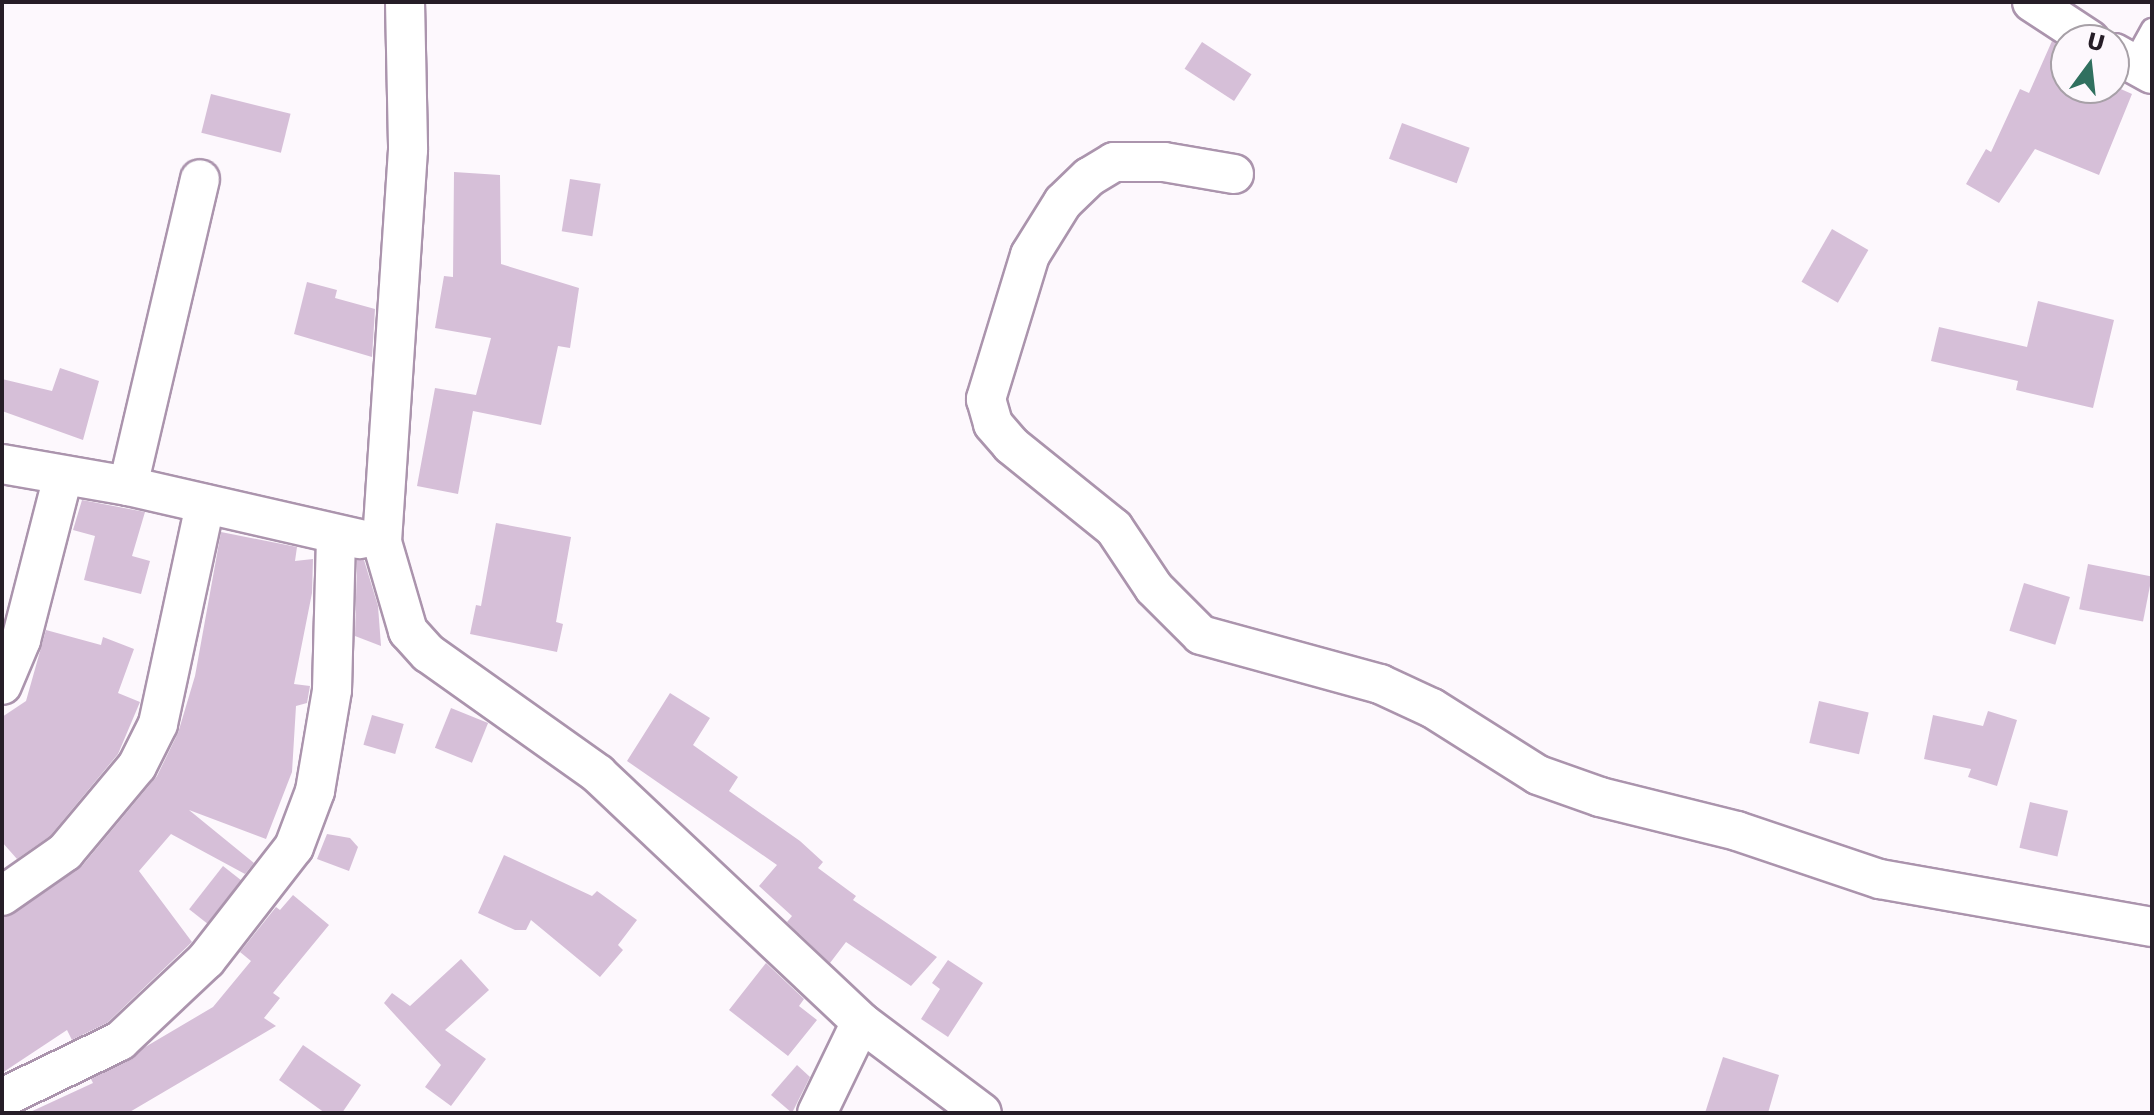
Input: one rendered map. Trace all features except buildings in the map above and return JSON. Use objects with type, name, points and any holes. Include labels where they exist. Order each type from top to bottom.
[{"type":"street","points":[[405,2],[408,150],[382,542],[408,631],[428,653],[598,774],[861,1022],[982,1113]]},
{"type":"street","points":[[2032,2],[2066,24]]},
{"type":"street","points":[[1234,174],[1164,162],[1114,162],[1089,177],[1063,202],[1030,255],[986,399],[993,424],[1011,445],[1114,528],[1154,588],[1201,635],[1380,684],[1432,708],[1538,775],[1600,797],[1737,831],[1880,879],[2152,927]]},
{"type":"street","points":[[128,486],[200,179]]},
{"type":"street","points":[[2,464],[128,486],[336,535],[382,542]]},
{"type":"street","points":[[2,685],[21,640],[63,476]]},
{"type":"street","points":[[2,896],[65,852],[137,766],[158,724],[205,504]]},
{"type":"street","points":[[2,1098],[120,1041],[206,960],[294,847],[315,791],[332,690],[336,535]]},
{"type":"street","points":[[817,1113],[861,1022]]},
{"type":"lane","points":[[2133,64],[2152,29]]}]
